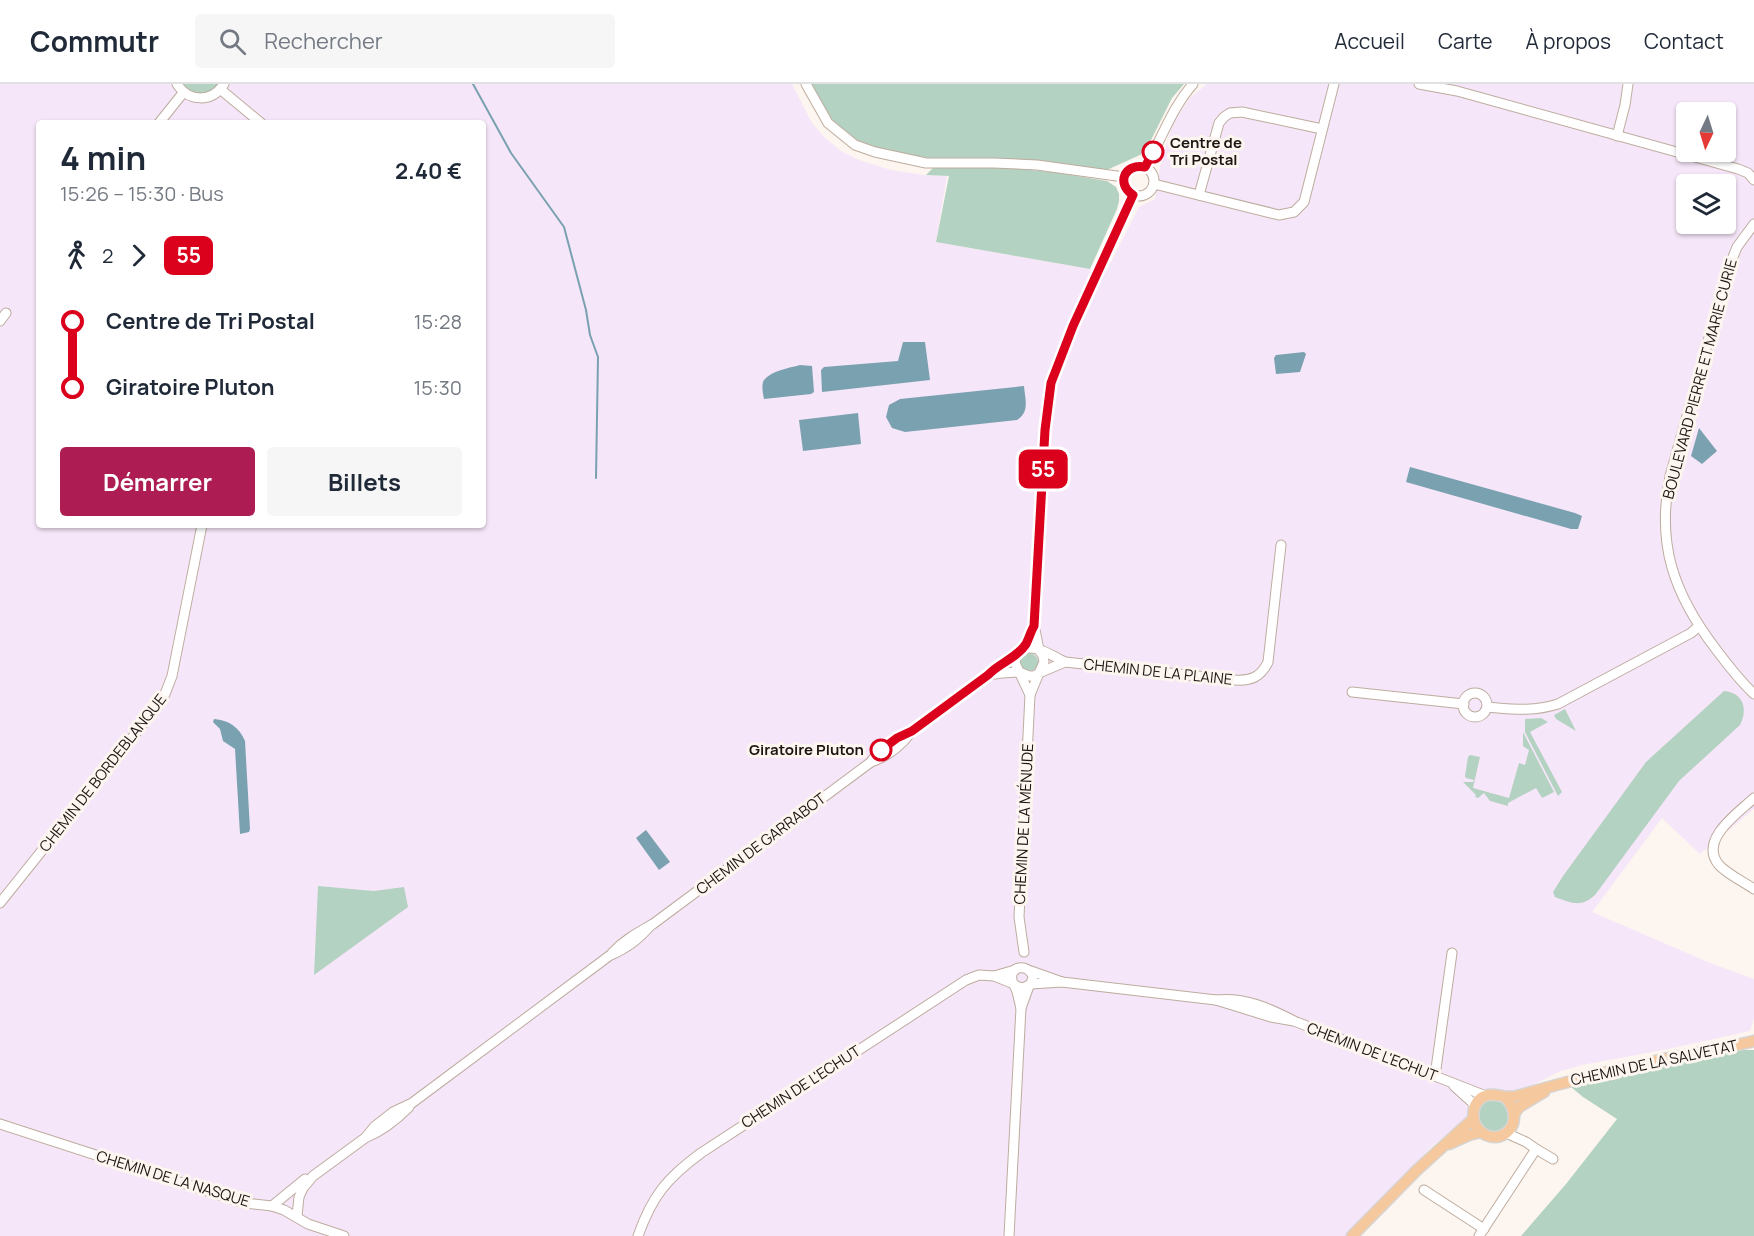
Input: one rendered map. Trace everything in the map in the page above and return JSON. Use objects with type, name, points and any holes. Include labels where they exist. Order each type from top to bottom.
[{"type":"main road","name":"CHEMIN DE LA SALVETAT","points":[[1486,1096],[1494,1094],[1506,1098],[1514,1097],[1541,1088],[1655,1061],[1754,1041]]},
{"type":"main road","name":"CHEMIN DE LA SALVETAT","points":[[1511,1124],[1519,1107],[1554,1086]]},
{"type":"main road","points":[[1486,1096],[1475,1105],[1473,1119],[1481,1132],[1489,1136],[1496,1136],[1511,1124],[1514,1108],[1506,1098]]},
{"type":"main road","points":[[1352,1236],[1441,1147],[1473,1119]]},
{"type":"main road","points":[[1441,1147],[1481,1132]]},
{"type":"street","points":[[177,84],[183,93],[190,97],[207,98],[222,87],[258,120]]},
{"type":"street","points":[[806,84],[828,123],[855,145],[875,152],[926,163],[1037,165],[1124,177]]},
{"type":"street","points":[[1145,167],[1176,105],[1193,84]]},
{"type":"street","points":[[1154,184],[1279,215],[1294,212],[1304,202],[1334,84]]},
{"type":"street","points":[[1419,84],[1457,91],[1738,169],[1748,173],[1754,180]]},
{"type":"street","points":[[1617,136],[1628,84]]},
{"type":"street","points":[[161,120],[183,93]]},
{"type":"street","points":[[1199,195],[1218,126],[1226,115],[1242,112],[1322,129]]},
{"type":"street","points":[[1145,167],[1154,176],[1153,189],[1142,196],[1129,193],[1124,186],[1124,177],[1130,169],[1145,167]]},
{"type":"street","points":[[1738,169],[1754,168]]},
{"type":"street","points":[[988,675],[1019,672],[1034,676],[1040,673],[1044,662],[1034,626],[1044,448],[1051,383],[1063,350],[1133,195]]},
{"type":"street","name":"BOULEVARD PIERRE ET MARIE CURIE","points":[[1752,690],[1732,671],[1699,626],[1682,594],[1669,560],[1665,522],[1667,491],[1729,267],[1737,248],[1754,224]]},
{"type":"street","name":"CHEMIN DE BORDEBLANQUE","points":[[0,903],[165,694],[171,682],[177,657],[201,528]]},
{"type":"street","name":"CHEMIN DE LA PLAINE","points":[[1039,650],[1065,662],[1235,680],[1256,678],[1268,662],[1281,545]]},
{"type":"street","points":[[1019,672],[1015,663],[1034,626]]},
{"type":"street","points":[[1487,707],[1530,710],[1543,709],[1557,704],[1691,633],[1699,626]]},
{"type":"street","points":[[1019,652],[1031,647],[1039,650]]},
{"type":"street","name":"CHEMIN DE GARRABOT","points":[[297,1216],[299,1197],[313,1176],[365,1138],[375,1126],[393,1112],[412,1103],[609,956],[628,948],[651,926],[871,762],[881,750],[897,738],[912,731],[988,675],[994,668],[1019,652]]},
{"type":"street","name":"CHEMIN DE LA PLAINE","points":[[1040,673],[1065,662]]},
{"type":"street","name":"CHEMIN DE LA MÉNUDE","points":[[1019,672],[1030,696]]},
{"type":"street","name":"CHEMIN DE LA MÉNUDE","points":[[1030,970],[1024,952],[1019,917],[1030,696],[1040,673]]},
{"type":"street","points":[[1352,692],[1464,704]]},
{"type":"street","points":[[1477,693],[1486,699],[1487,707],[1481,715],[1474,717],[1465,711],[1464,704],[1466,697],[1477,693]]},
{"type":"street","points":[[1754,798],[1716,835],[1713,851],[1720,866],[1754,889]]},
{"type":"street","points":[[1009,1236],[1021,1008],[1011,977],[1024,952]]},
{"type":"street","points":[[1435,1076],[1452,953]]},
{"type":"street","points":[[1016,969],[1024,967],[1030,970],[1033,976],[1021,1008]]},
{"type":"street","name":"CHEMIN DE L'ECHUT","points":[[638,1236],[645,1217],[661,1188],[682,1167],[701,1153],[966,980],[979,975],[994,976],[1016,969]]},
{"type":"street","name":"CHEMIN DE L'ECHUT","points":[[1030,970],[1062,982]]},
{"type":"street","points":[[994,976],[1023,988],[1030,985]]},
{"type":"street","name":"CHEMIN DE L'ECHUT","points":[[1030,985],[1062,982],[1250,1002],[1275,1011],[1294,1022],[1486,1096]]},
{"type":"street","name":"CHEMIN DE L'ECHUT","points":[[1450,1083],[1475,1105]]},
{"type":"street","name":"CHEMIN DE LA NASQUE","points":[[0,1124],[244,1203],[272,1206],[297,1216],[308,1224],[344,1236]]},
{"type":"street","points":[[1511,1124],[1526,1142],[1553,1159]]},
{"type":"street","points":[[1424,1190],[1482,1232],[1536,1149]]},
{"type":"street","name":"CHEMIN DE GARRABOT","points":[[272,1206],[305,1179],[313,1176]]},
{"type":"shaded area","points":[[0,84],[792,84],[812,123],[841,151],[859,160],[891,170],[947,176],[936,242],[1106,272],[1139,207],[1155,199],[1160,167],[1171,129],[1179,114],[1190,98],[1207,84],[1754,84],[1754,809],[1700,854],[1662,818],[1592,912],[1710,963],[1754,979],[1754,1018],[1750,1031],[1582,1065],[1561,1071],[1526,1088],[1507,1093],[1494,1091],[1468,1118],[1432,1146],[1348,1236],[0,1236]]},
{"type":"green space","points":[[179,84],[220,84],[215,90],[195,96]]},
{"type":"green space","points":[[810,84],[1184,84],[1172,98],[1149,144],[1140,155],[1109,169],[1094,169],[999,159],[930,158],[870,146],[848,136],[831,120]]},
{"type":"green space","points":[[934,167],[1010,168],[1107,181],[1116,187],[1119,201],[1090,269],[936,242],[949,176],[926,175]]},
{"type":"green space","points":[[1029,653],[1035,656],[1038,662],[1035,668],[1029,671],[1023,668],[1020,662],[1023,656]]},
{"type":"green space","points":[[1724,691],[1731,692],[1740,698],[1744,713],[1740,725],[1679,781],[1595,895],[1580,903],[1555,897],[1553,892],[1563,876],[1646,762]]},
{"type":"green space","points":[[1565,709],[1576,731],[1556,719],[1554,715]]},
{"type":"green space","points":[[1541,718],[1548,722],[1530,732],[1562,792],[1558,796],[1525,732],[1525,719]]},
{"type":"green space","points":[[1523,732],[1554,792],[1542,798],[1536,788],[1508,803],[1508,806],[1490,801],[1484,793],[1478,798],[1475,797],[1476,795],[1463,782],[1474,780],[1465,776],[1468,757],[1470,755],[1480,757],[1473,788],[1509,798],[1519,763],[1525,765],[1529,750],[1523,746]]},
{"type":"green space","points":[[318,886],[374,891],[404,887],[408,907],[314,975]]},
{"type":"green space","points":[[1742,1050],[1754,1050],[1754,1236],[1521,1236],[1566,1184],[1617,1119],[1571,1087],[1644,1069]]},
{"type":"green space","points":[[1493,1100],[1504,1105],[1509,1116],[1504,1127],[1493,1132],[1482,1127],[1477,1116],[1482,1105]]},
{"type":"water","points":[[903,342],[925,342],[930,380],[822,392],[821,370],[824,367],[898,361]]},
{"type":"water","points":[[1304,352],[1306,354],[1300,372],[1276,374],[1274,358],[1276,355]]},
{"type":"water","points":[[800,365],[812,366],[814,392],[764,399],[762,390],[767,377],[780,370]]},
{"type":"water","points":[[1024,386],[1025,409],[1017,420],[905,432],[892,428],[886,417],[889,405],[900,399]]},
{"type":"water","points":[[858,413],[861,444],[803,451],[799,420]]},
{"type":"water","points":[[1699,428],[1717,451],[1702,464],[1691,456]]},
{"type":"water","points":[[1410,467],[1575,513],[1582,516],[1578,529],[1571,529],[1406,482]]},
{"type":"water","points":[[214,719],[233,725],[245,741],[249,832],[240,834],[235,749],[223,741],[220,729],[213,722]]},
{"type":"water","points":[[646,830],[670,862],[659,870],[636,838]]},
{"type":"waterway","points":[[473,84],[511,153],[564,227],[586,310],[590,335],[598,357],[596,478]]},
{"type":"bus line","name":"55","points":[[881,750],[897,738],[912,731],[1017,653],[1027,643],[1034,626],[1045,430],[1051,383],[1073,326],[1133,195],[1124,186],[1126,172],[1134,166],[1145,167],[1153,152]]},
{"type":"place","name":"Centre de Tri Postal","points":[[1153,152]]},
{"type":"place","name":"Giratoire Pluton","points":[[881,750]]}]
